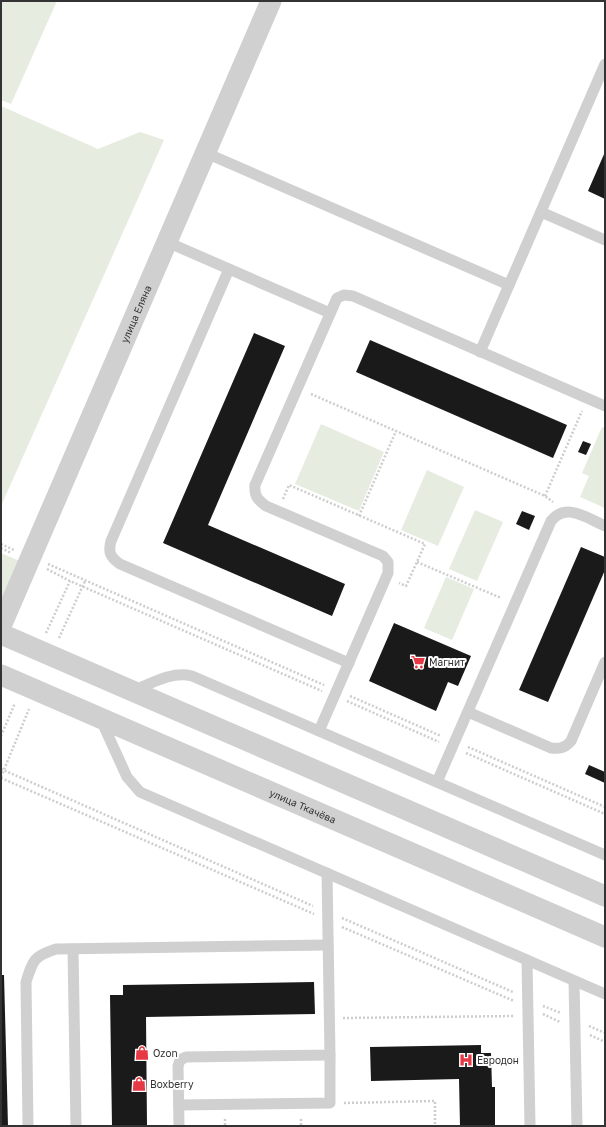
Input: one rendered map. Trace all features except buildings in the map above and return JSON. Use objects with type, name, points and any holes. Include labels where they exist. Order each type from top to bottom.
[{"type":"street","name":"улица Еляна","points":[[1,626],[271,1]]},
{"type":"street","points":[[1,634],[605,896]]},
{"type":"street","name":"улица Ткачёва","points":[[1,675],[605,937]]},
{"type":"lane","points":[[480,352],[605,64]]},
{"type":"lane","points":[[206,153],[509,285]]},
{"type":"lane","points":[[541,212],[605,240]]},
{"type":"lane","points":[[167,242],[330,313]]},
{"type":"lane","points":[[228,269],[108,550],[112,558],[120,564],[349,663]]},
{"type":"lane","points":[[319,731],[386,577],[388,562],[382,556],[278,511],[258,500],[254,493],[255,485],[337,298],[344,295],[353,296],[605,406]]},
{"type":"lane","points":[[437,782],[551,521],[557,514],[564,511],[575,513],[605,526]]},
{"type":"lane","points":[[468,712],[551,748],[559,749],[566,747],[571,741],[605,662]]},
{"type":"lane","points":[[133,691],[173,675],[182,674],[192,676],[605,855]]},
{"type":"lane","points":[[100,718],[127,777],[140,792],[605,994]]},
{"type":"lane","points":[[179,1105],[330,1103],[327,873]]},
{"type":"lane","points":[[28,1126],[26,982],[30,968],[38,954],[56,949],[73,948],[328,945]]},
{"type":"lane","points":[[73,948],[76,1126]]},
{"type":"lane","points":[[527,960],[530,1126]]},
{"type":"lane","points":[[574,981],[577,1126]]},
{"type":"lane","points":[[179,1126],[178,1066],[180,1060],[186,1057],[330,1055]]},
{"type":"path","points":[[297,388],[545,496],[564,511]]},
{"type":"path","points":[[545,496],[588,398]]},
{"type":"path","points":[[359,516],[396,431]]},
{"type":"path","points":[[278,511],[289,485],[425,544],[406,586],[386,577]]},
{"type":"path","points":[[1,544],[605,807]]},
{"type":"path","points":[[417,562],[515,604]]},
{"type":"path","points":[[51,656],[85,581]]},
{"type":"path","points":[[36,691],[2,770],[1,777],[317,916]]},
{"type":"path","points":[[2,770],[317,908]]},
{"type":"path","points":[[337,916],[518,995]]},
{"type":"path","points":[[340,926],[517,1003]]},
{"type":"path","points":[[542,1005],[566,1016]]},
{"type":"path","points":[[541,1013],[566,1024]]},
{"type":"path","points":[[329,1018],[528,1015]]},
{"type":"path","points":[[585,1024],[605,1033]]},
{"type":"path","points":[[586,1033],[605,1042]]},
{"type":"path","points":[[330,1103],[435,1101],[435,1126]]},
{"type":"shaded area","points":[[1,1],[57,1],[11,104],[1,100]]},
{"type":"shaded area","points":[[1,106],[98,149],[140,132],[164,140],[1,506]]},
{"type":"shaded area","points":[[321,424],[384,452],[359,511],[295,484]]},
{"type":"shaded area","points":[[602,427],[605,428],[605,508],[580,497],[589,476],[582,473]]},
{"type":"shaded area","points":[[427,470],[464,487],[438,546],[401,530]]},
{"type":"shaded area","points":[[475,510],[503,522],[477,581],[449,569]]},
{"type":"shaded area","points":[[1,553],[22,562],[1,608]]},
{"type":"shaded area","points":[[446,577],[474,589],[452,640],[424,628]]},
{"type":"place","name":"Магнит","points":[[418,662]]},
{"type":"place","name":"Ozon","points":[[142,1053]]},
{"type":"place","name":"Евродон","points":[[466,1060]]},
{"type":"place","name":"Boxberry","points":[[139,1084]]}]
